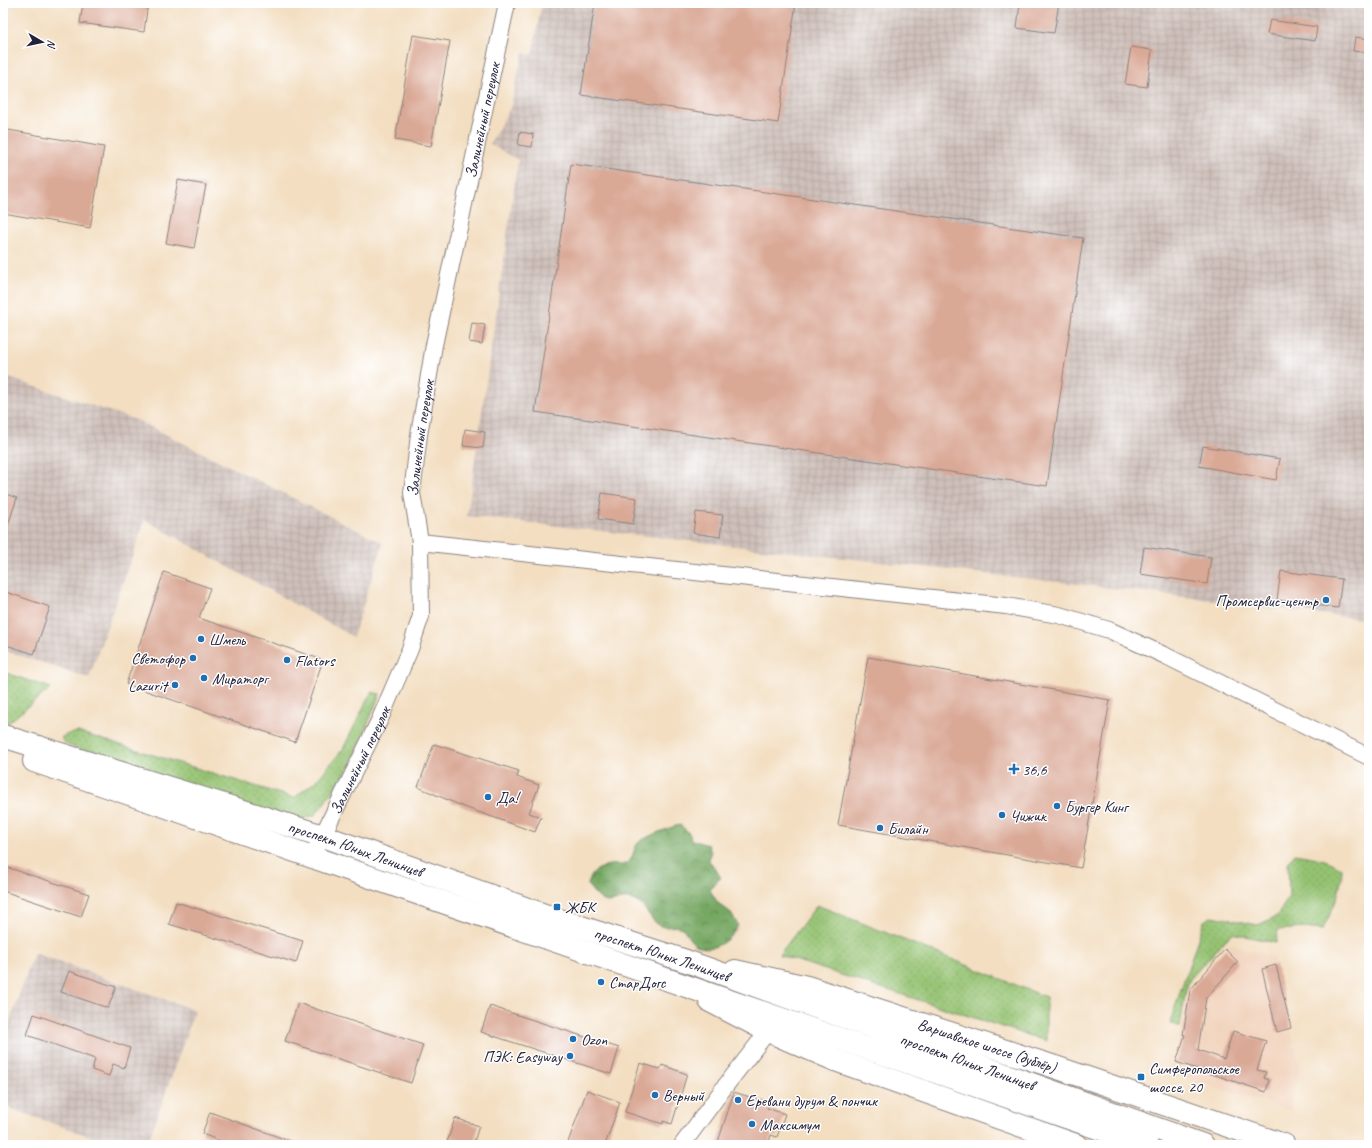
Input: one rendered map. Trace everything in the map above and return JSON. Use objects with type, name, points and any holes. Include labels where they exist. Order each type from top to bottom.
[{"type":"main road","name":"проспект Юных Ленинцев","points":[[3,736],[323,836],[553,918],[686,962],[1144,1138]]},
{"type":"main road","name":"проспект Юных Ленинцев","points":[[3,750],[676,983],[1144,1138],[1202,1145]]},
{"type":"main road","name":"Варшавское шоссе (дублёр)","points":[[686,962],[807,987],[1040,1062],[1284,1145]]},
{"type":"main road","points":[[676,983],[768,1031],[835,1060],[1076,1145]]},
{"type":"street","name":"Залинейный переулок","points":[[312,857],[380,719],[413,642],[421,616],[420,542],[412,493],[419,435],[434,345],[507,3]]},
{"type":"street","points":[[420,542],[1006,606],[1059,615],[1109,630],[1369,757]]},
{"type":"street","points":[[682,1145],[768,1031]]},
{"type":"shaded area","points":[[542,3],[1369,3],[1369,620],[1121,589],[467,516],[518,160],[490,144],[510,108],[523,53],[532,55]]},
{"type":"shaded area","points":[[3,376],[139,421],[383,543],[353,637],[145,520],[89,678],[3,650]]},
{"type":"shaded area","points":[[1230,944],[1273,957],[1300,1068],[1290,1110],[1172,1074],[1189,991]]},
{"type":"shaded area","points":[[34,953],[195,1010],[147,1145],[115,1145],[3,1106],[3,1041]]},
{"type":"green space","points":[[3,672],[51,688],[8,723],[3,723]]},
{"type":"green space","points":[[371,692],[380,694],[351,765],[315,815],[293,822],[67,745],[61,738],[65,735],[78,732],[294,798],[317,780],[343,749]]},
{"type":"green space","points":[[680,825],[689,833],[692,840],[708,845],[711,852],[708,859],[721,878],[714,883],[710,890],[718,903],[730,912],[738,925],[729,938],[723,943],[709,948],[695,944],[681,928],[664,927],[659,925],[641,905],[635,901],[622,899],[607,902],[596,895],[588,885],[593,874],[601,867],[609,865],[623,865],[628,862],[632,857],[638,843],[645,838]]},
{"type":"green space","points":[[1294,854],[1325,860],[1342,869],[1338,894],[1322,930],[1304,928],[1278,930],[1276,943],[1232,933],[1190,979],[1186,989],[1180,1027],[1170,1022],[1204,921],[1213,916],[1258,925],[1277,916],[1289,897],[1288,863]]},
{"type":"green space","points":[[817,905],[1046,997],[1046,1041],[779,955]]},
{"type":"building","points":[[83,3],[148,3],[144,32],[80,23]]},
{"type":"building","points":[[595,3],[796,3],[778,123],[581,95]]},
{"type":"building","points":[[1020,3],[1059,3],[1054,33],[1017,28]]},
{"type":"building","points":[[1270,20],[1317,27],[1315,41],[1267,34]]},
{"type":"building","points":[[413,35],[450,41],[431,146],[395,140]]},
{"type":"building","points":[[1355,37],[1369,39],[1369,53],[1353,51]]},
{"type":"building","points":[[1131,47],[1152,50],[1147,87],[1125,84]]},
{"type":"building","points":[[3,129],[104,147],[90,228],[3,213]]},
{"type":"building","points":[[520,132],[533,134],[532,147],[518,145]]},
{"type":"building","points":[[571,164],[1083,238],[1047,486],[535,412]]},
{"type":"building","points":[[178,180],[206,185],[194,248],[166,243]]},
{"type":"building","points":[[472,323],[485,325],[482,344],[469,342]]},
{"type":"building","points":[[465,429],[485,432],[483,448],[463,446]]},
{"type":"building","points":[[1203,446],[1280,459],[1276,480],[1199,466]]},
{"type":"building","points":[[3,493],[17,498],[5,534],[3,533]]},
{"type":"building","points":[[602,493],[637,498],[633,524],[598,519]]},
{"type":"building","points":[[696,512],[723,515],[720,537],[693,533]]},
{"type":"building","points":[[1144,547],[1211,557],[1207,584],[1140,574]]},
{"type":"building","points":[[1281,571],[1342,579],[1338,608],[1277,600]]},
{"type":"building","name":"Шмель","points":[[164,572],[210,588],[199,618],[323,660],[295,742],[126,684]]},
{"type":"building","points":[[3,591],[50,607],[34,654],[3,644]]},
{"type":"building","points":[[868,657],[1110,700],[1081,868],[838,825]]},
{"type":"building","name":"Да!","points":[[434,744],[519,771],[517,777],[539,785],[529,813],[541,817],[535,832],[464,807],[418,787]]},
{"type":"building","points":[[3,866],[89,894],[81,917],[3,891]]},
{"type":"building","points":[[176,902],[303,941],[296,963],[169,924]]},
{"type":"building","points":[[1225,949],[1238,962],[1206,998],[1198,1050],[1224,1059],[1233,1031],[1266,1041],[1257,1070],[1266,1072],[1264,1078],[1269,1080],[1266,1092],[1176,1062],[1185,1035],[1183,1035],[1190,990]]},
{"type":"building","points":[[1276,965],[1291,1028],[1277,1032],[1262,969]]},
{"type":"building","points":[[69,971],[116,987],[108,1008],[61,992]]},
{"type":"building","points":[[298,1003],[423,1045],[411,1083],[285,1041]]},
{"type":"building","points":[[490,1006],[619,1048],[611,1074],[481,1032]]},
{"type":"building","points":[[34,1014],[130,1048],[124,1068],[113,1064],[109,1076],[92,1070],[95,1059],[27,1035]]},
{"type":"building","name":"Верный","points":[[640,1063],[660,1069],[662,1065],[687,1074],[672,1124],[663,1121],[663,1124],[625,1112]]},
{"type":"building","points":[[587,1090],[620,1102],[605,1145],[567,1145]]},
{"type":"building","name":"Максимум","points":[[734,1092],[769,1103],[767,1108],[785,1114],[777,1137],[771,1135],[768,1145],[717,1145]]},
{"type":"building","points":[[210,1112],[298,1145],[231,1145],[202,1134]]},
{"type":"building","points":[[455,1118],[479,1126],[473,1145],[446,1145]]},
{"type":"place","name":"Промсервис-центр","points":[[1326,600]]},
{"type":"place","name":"Шмель","points":[[201,639]]},
{"type":"place","name":"Светофор","points":[[193,658]]},
{"type":"place","name":"Flators","points":[[287,660]]},
{"type":"place","name":"Мираторг","points":[[204,678]]},
{"type":"place","name":"Lazurit","points":[[175,685]]},
{"type":"place","name":"36,6","points":[[1014,769]]},
{"type":"place","name":"Да!","points":[[488,797]]},
{"type":"place","name":"Бургер Кинг","points":[[1057,806]]},
{"type":"place","name":"Чижик","points":[[1002,815]]},
{"type":"place","name":"Билайн","points":[[880,828]]},
{"type":"place","name":"ЖБК","points":[[557,907]]},
{"type":"place","name":"СтарДогс","points":[[601,982]]},
{"type":"place","name":"Ozon","points":[[573,1039]]},
{"type":"place","name":"ПЭК: Easyway","points":[[570,1056]]},
{"type":"place","name":"Симферопольское шоссе, 20","points":[[1141,1077]]},
{"type":"place","name":"Верный","points":[[655,1095]]},
{"type":"place","name":"Еревани дурум & пончик","points":[[738,1100]]},
{"type":"place","name":"Максимум","points":[[752,1124]]}]
